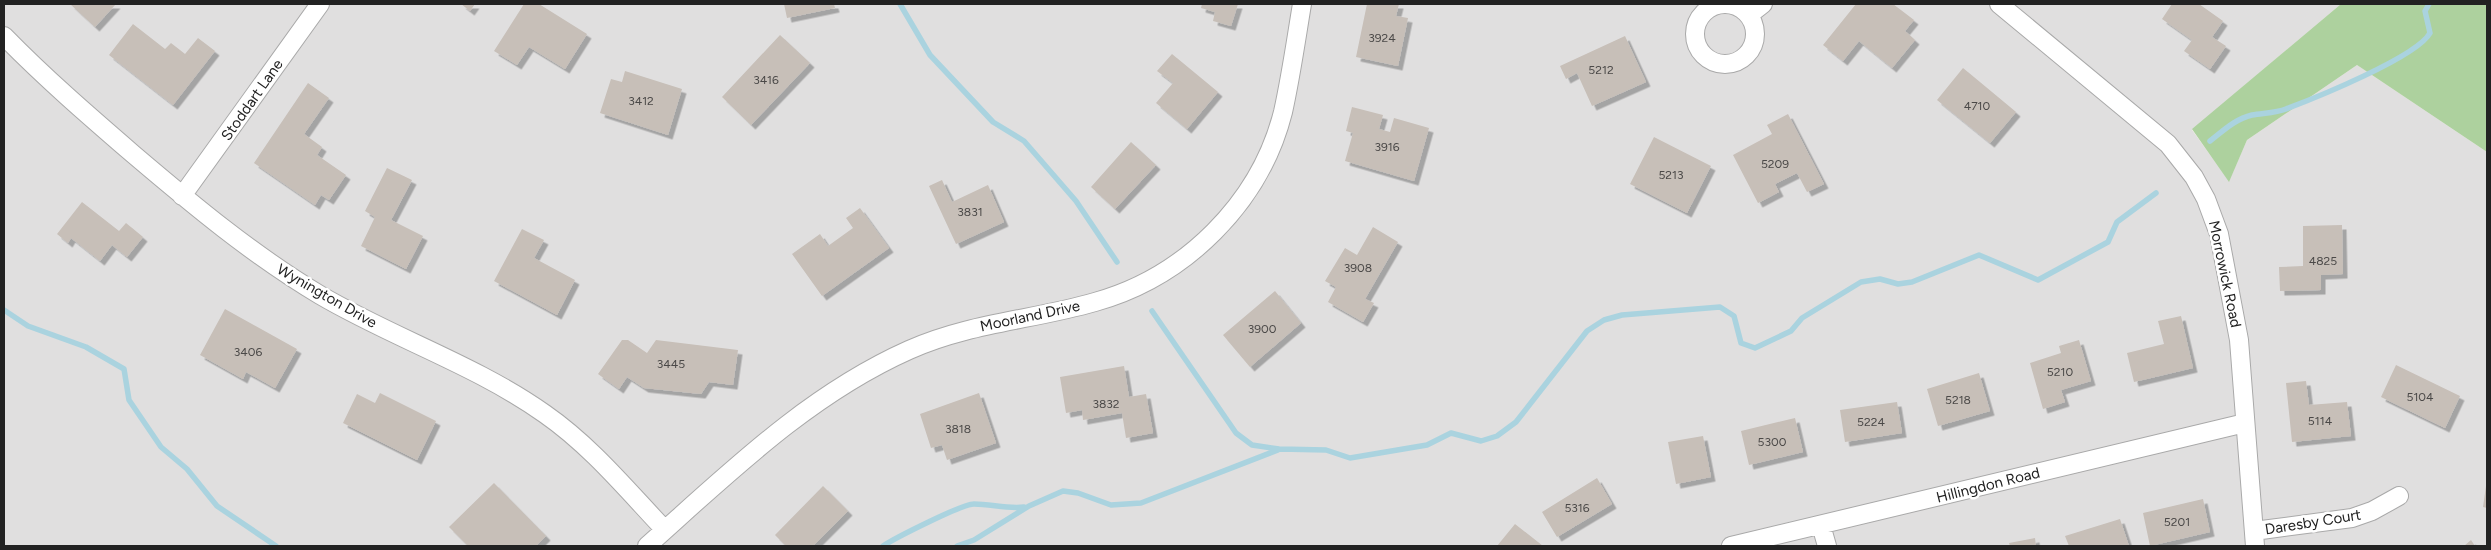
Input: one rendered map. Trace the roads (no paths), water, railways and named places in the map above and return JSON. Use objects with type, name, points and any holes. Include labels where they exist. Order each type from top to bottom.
[{"type":"street","name":"Stoddart Lane","points":[[182,196],[320,4]]},
{"type":"street","name":"Moorland Drive","points":[[647,546],[785,425],[836,388],[872,368],[911,349],[968,329],[1096,302],[1134,288],[1162,274],[1193,252],[1220,227],[1242,198],[1270,149],[1282,113],[1302,4]]},
{"type":"street","points":[[1749,15],[1763,4]]},
{"type":"street","name":"Morrowick Road","points":[[1999,4],[2168,144],[2194,177],[2214,218],[2225,259],[2239,340],[2254,539]]},
{"type":"street","name":"Wynington Drive","points":[[4,36],[43,77],[182,196],[258,255],[320,295],[385,330],[514,394],[546,415],[592,453],[665,530]]},
{"type":"street","name":"Hillingdon Road","points":[[1731,546],[2245,422]]},
{"type":"street","name":"Daresby Court","points":[[2254,539],[2352,518],[2372,511],[2399,496]]},
{"type":"street","points":[[1822,525],[1827,546]]},
{"type":"waterway","points":[[900,4],[930,55],[993,122],[1024,141],[1076,201],[1117,262]]},
{"type":"waterway","points":[[2210,141],[2240,119],[2300,104],[2364,76],[2406,53],[2421,43],[2430,33],[2425,11],[2429,4]]},
{"type":"waterway","points":[[1152,311],[1236,433],[1252,445],[1279,449],[1326,450],[1350,458],[1427,445],[1451,433],[1481,441],[1497,436],[1516,422],[1587,331],[1604,320],[1622,315],[1720,307],[1734,316],[1741,343],[1755,348],[1791,331],[1802,318],[1861,282],[1880,279],[1898,284],[1912,282],[1979,255],[2038,280],[2108,242],[2117,222],[2156,193]]},
{"type":"waterway","points":[[4,310],[28,326],[86,347],[124,369],[129,400],[161,447],[187,469],[217,506],[276,546]]},
{"type":"waterway","points":[[957,546],[974,540],[1029,506],[1063,491],[1078,493],[1111,505],[1141,503],[1278,450]]},
{"type":"waterway","points":[[883,546],[967,505],[1024,507]]}]
